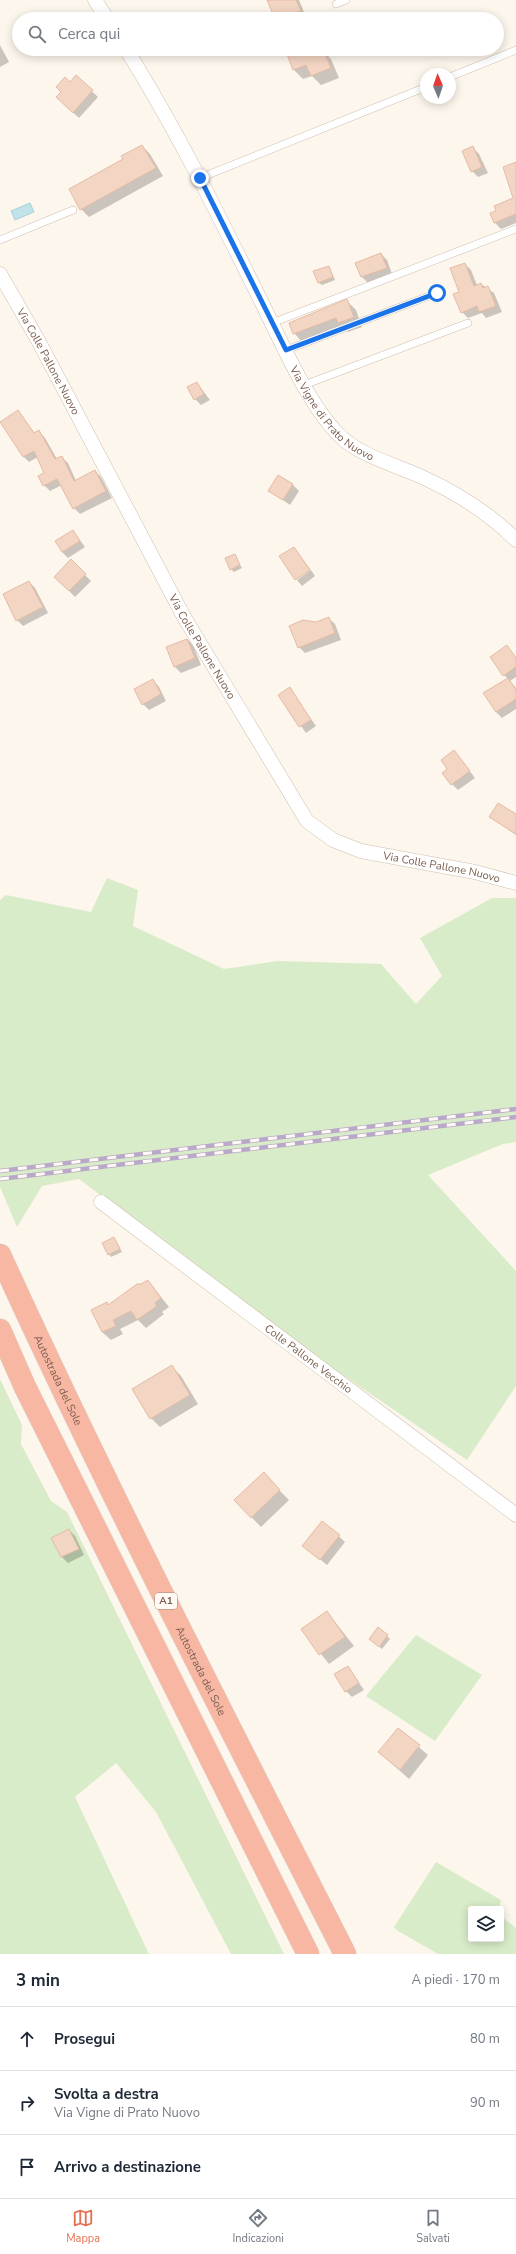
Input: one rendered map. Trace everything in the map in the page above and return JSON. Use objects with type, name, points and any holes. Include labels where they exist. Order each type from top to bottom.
[{"type":"highway","name":"Autostrada del Sole","points":[[0,1255],[73,1414],[239,1748],[306,1874],[342,1949]]},
{"type":"highway","points":[[0,1330],[32,1401],[308,1954]]},
{"type":"street","points":[[95,0],[103,12]]},
{"type":"street","name":"Via Vigne di Prato Nuovo","points":[[130,56],[200,178],[304,385],[330,425],[349,444],[358,450],[424,478],[460,498],[496,523],[516,540]]},
{"type":"street","name":"Via Colle Pallone Nuovo","points":[[0,274],[39,342],[184,617],[307,821],[333,840],[361,851],[475,872],[516,883]]},
{"type":"street","name":"Colle Pallone Vecchio","points":[[101,1202],[516,1515]]},
{"type":"lane","points":[[336,4],[346,0]]},
{"type":"lane","points":[[504,55],[516,50]]},
{"type":"lane","points":[[456,75],[501,56]]},
{"type":"lane","points":[[200,178],[420,88]]},
{"type":"lane","points":[[0,240],[73,210]]},
{"type":"lane","points":[[272,323],[516,229]]},
{"type":"lane","points":[[286,350],[437,293]]},
{"type":"lane","points":[[304,385],[468,323]]},
{"type":"green space","points":[[107,878],[138,890],[133,926],[224,969],[278,961],[381,964],[416,1004],[442,976],[420,938],[492,898],[516,898],[516,1142],[503,1144],[428,1175],[516,1271],[516,1386],[467,1460],[273,1327],[79,1179],[42,1186],[17,1227],[0,1187],[0,900],[6,895],[91,912]]},
{"type":"green space","points":[[0,1379],[22,1425],[21,1444],[51,1501],[67,1512],[284,1954],[231,1954],[156,1812],[116,1763],[75,1797],[149,1954],[0,1954]]},
{"type":"green space","points":[[416,1635],[482,1675],[435,1741],[366,1696]]},
{"type":"green space","points":[[436,1862],[501,1900],[500,1906],[468,1906],[468,1942],[504,1942],[504,1918],[516,1928],[516,1954],[438,1954],[398,1931],[394,1927]]},
{"type":"water","points":[[30,203],[34,212],[15,220],[11,211]]},
{"type":"building","points":[[267,0],[296,0],[301,11],[298,12],[272,12]]},
{"type":"building","points":[[288,56],[326,56],[331,68],[311,76],[306,65],[293,70]]},
{"type":"building","points":[[76,75],[93,90],[73,113],[56,97],[61,92],[56,87],[65,77],[70,82]]},
{"type":"building","points":[[142,145],[156,168],[80,210],[69,189],[123,159],[121,156]]},
{"type":"building","points":[[473,146],[482,167],[471,172],[462,151]]},
{"type":"building","points":[[516,162],[516,214],[494,223],[490,213],[496,211],[494,206],[513,198],[503,167]]},
{"type":"building","points":[[381,253],[387,268],[361,277],[355,263]]},
{"type":"building","points":[[465,263],[474,286],[481,283],[483,288],[488,286],[496,306],[479,312],[477,306],[461,313],[453,294],[459,292],[450,268]]},
{"type":"building","points":[[329,266],[333,277],[318,283],[313,271]]},
{"type":"building","points":[[347,299],[354,317],[338,323],[336,318],[293,334],[289,323]]},
{"type":"building","points":[[197,382],[204,394],[194,400],[187,387]]},
{"type":"building","points":[[18,410],[34,433],[39,430],[55,459],[62,456],[74,481],[95,470],[106,491],[73,509],[57,479],[43,486],[38,476],[44,473],[34,451],[23,457],[0,422]]},
{"type":"building","points":[[278,475],[293,484],[283,500],[268,491]]},
{"type":"building","points":[[73,530],[80,541],[62,552],[55,541]]},
{"type":"building","points":[[294,547],[310,570],[295,580],[279,556]]},
{"type":"building","points":[[235,554],[240,565],[230,570],[225,558]]},
{"type":"building","points":[[71,559],[86,574],[69,591],[54,577]]},
{"type":"building","points":[[29,581],[43,607],[16,621],[3,594]]},
{"type":"building","points":[[329,617],[335,633],[298,648],[289,626],[303,620],[316,622]]},
{"type":"building","points":[[187,639],[195,658],[174,667],[166,647]]},
{"type":"building","points":[[507,645],[516,658],[516,667],[503,676],[490,657]]},
{"type":"building","points":[[508,678],[516,690],[516,699],[496,712],[483,693]]},
{"type":"building","points":[[153,679],[161,694],[142,705],[134,689]]},
{"type":"building","points":[[290,687],[311,720],[299,727],[278,695]]},
{"type":"building","points":[[454,750],[470,771],[451,785],[442,773],[447,769],[441,760]]},
{"type":"building","points":[[498,803],[516,814],[516,834],[489,817]]},
{"type":"building","points":[[114,1237],[120,1249],[108,1255],[102,1243]]},
{"type":"building","points":[[148,1280],[161,1298],[155,1303],[157,1306],[137,1320],[131,1311],[113,1320],[116,1326],[102,1332],[91,1310],[107,1302],[108,1305],[137,1284],[141,1284]]},
{"type":"building","points":[[172,1365],[190,1395],[150,1419],[132,1389]]},
{"type":"building","points":[[264,1472],[280,1490],[251,1518],[234,1500]]},
{"type":"building","points":[[322,1521],[340,1535],[320,1560],[302,1546]]},
{"type":"building","points":[[69,1529],[79,1549],[61,1557],[51,1538]]},
{"type":"building","points":[[327,1611],[345,1637],[319,1655],[301,1629]]},
{"type":"building","points":[[378,1627],[388,1635],[379,1647],[369,1639]]},
{"type":"building","points":[[348,1666],[359,1683],[345,1692],[334,1674]]},
{"type":"building","points":[[398,1728],[420,1745],[400,1770],[378,1752]]},
{"type":"railway","points":[[0,1171],[516,1109]]},
{"type":"railway","points":[[0,1179],[516,1117]]},
{"type":"route","points":[[200,178],[286,350],[437,293]]}]
